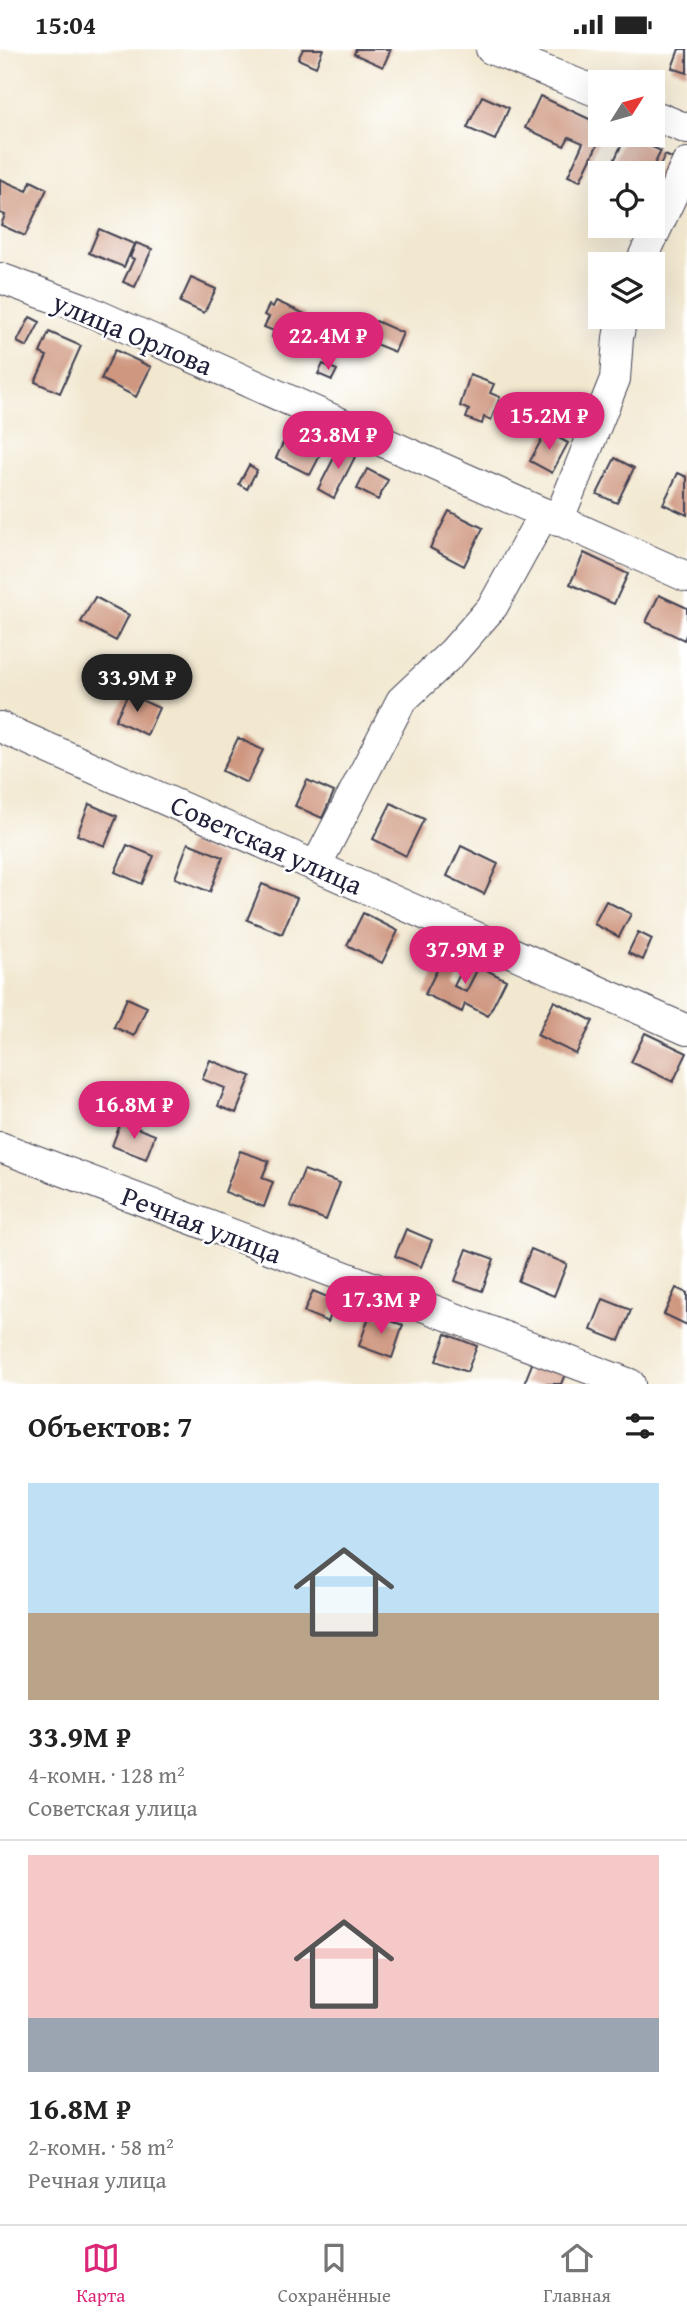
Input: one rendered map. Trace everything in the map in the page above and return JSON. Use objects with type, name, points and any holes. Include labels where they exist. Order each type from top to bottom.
[{"type":"street","points":[[491,49],[588,88]]},
{"type":"street","points":[[665,120],[687,129]]},
{"type":"street","points":[[646,252],[687,163]]},
{"type":"street","name":"улица Орлова","points":[[0,278],[82,309],[687,577]]},
{"type":"street","points":[[316,866],[401,701],[452,653],[493,607],[551,517],[615,379],[620,329]]},
{"type":"street","name":"Советская улица","points":[[0,727],[687,1030]]},
{"type":"street","name":"Речная улица","points":[[6,1150],[630,1384]]},
{"type":"building","points":[[303,49],[323,49],[316,67],[298,59]]},
{"type":"building","points":[[356,49],[391,49],[383,67],[354,54]]},
{"type":"building","points":[[679,49],[687,49],[687,73],[672,68]]},
{"type":"building","points":[[482,96],[509,108],[495,140],[467,128]]},
{"type":"building","points":[[540,96],[588,118],[588,147],[596,147],[580,181],[568,176],[583,143],[569,137],[564,146],[525,128]]},
{"type":"building","points":[[620,147],[652,147],[661,151],[656,161],[614,161]]},
{"type":"building","points":[[665,155],[681,162],[665,195],[665,161],[662,161]]},
{"type":"building","points":[[0,179],[27,191],[31,181],[47,189],[25,236],[1,225],[5,215],[0,213]]},
{"type":"building","points":[[99,229],[134,244],[124,267],[89,253]]},
{"type":"building","points":[[136,243],[152,249],[135,287],[123,282],[134,259],[130,257]]},
{"type":"building","points":[[191,278],[216,289],[204,313],[180,302]]},
{"type":"building","points":[[276,301],[305,314],[293,342],[286,338],[284,342],[272,337],[274,331],[264,327],[269,317],[264,315],[269,305],[273,307]]},
{"type":"building","points":[[30,317],[40,322],[27,347],[17,342]]},
{"type":"building","points":[[376,321],[403,333],[395,352],[368,341]]},
{"type":"building","points":[[314,326],[332,334],[327,346],[309,338]]},
{"type":"building","points":[[49,332],[81,346],[60,393],[35,382],[47,356],[40,353]]},
{"type":"building","points":[[115,350],[151,367],[136,397],[101,379]]},
{"type":"building","points":[[323,364],[337,370],[332,380],[318,374]]},
{"type":"building","points":[[470,375],[494,384],[490,393],[500,397],[491,420],[484,417],[482,424],[466,418],[469,410],[460,406]]},
{"type":"building","points":[[290,428],[325,446],[310,475],[276,458]]},
{"type":"building","points":[[546,431],[568,443],[552,473],[530,461]]},
{"type":"building","points":[[341,444],[357,453],[334,498],[318,489]]},
{"type":"building","points":[[615,458],[634,468],[617,503],[597,494]]},
{"type":"building","points":[[249,465],[257,470],[247,489],[239,484]]},
{"type":"building","points":[[367,469],[388,480],[378,500],[357,489]]},
{"type":"building","points":[[678,473],[687,477],[687,515],[663,504]]},
{"type":"building","points":[[449,511],[483,528],[464,566],[430,548]]},
{"type":"building","points":[[584,553],[628,574],[614,604],[570,584]]},
{"type":"building","points":[[659,595],[687,608],[687,633],[684,640],[646,622]]},
{"type":"building","points":[[95,597],[129,615],[116,641],[81,622]]},
{"type":"building","points":[[128,694],[159,708],[147,735],[115,720]]},
{"type":"building","points":[[238,738],[263,750],[247,783],[222,771]]},
{"type":"building","points":[[307,780],[334,792],[322,818],[295,806]]},
{"type":"building","points":[[391,803],[424,819],[406,856],[373,839]]},
{"type":"building","points":[[89,804],[117,816],[105,846],[77,835]]},
{"type":"building","points":[[188,843],[223,857],[210,892],[175,878]]},
{"type":"building","points":[[127,845],[154,856],[142,884],[115,872]]},
{"type":"building","points":[[461,846],[498,864],[484,894],[447,876]]},
{"type":"building","points":[[262,884],[297,898],[282,934],[247,920]]},
{"type":"building","points":[[606,901],[631,914],[619,937],[594,924]]},
{"type":"building","points":[[363,913],[398,931],[382,963],[347,945]]},
{"type":"building","points":[[638,932],[652,939],[643,960],[628,953]]},
{"type":"building","points":[[447,950],[467,960],[454,986],[466,992],[479,966],[506,980],[488,1016],[465,1004],[462,1012],[425,994]]},
{"type":"building","points":[[127,998],[147,1007],[134,1036],[114,1027]]},
{"type":"building","points":[[554,1001],[593,1021],[576,1054],[537,1035]]},
{"type":"building","points":[[645,1033],[687,1053],[673,1082],[631,1062]]},
{"type":"building","points":[[210,1060],[251,1076],[236,1113],[218,1106],[225,1088],[202,1079]]},
{"type":"building","points":[[121,1122],[155,1135],[146,1159],[112,1146]]},
{"type":"building","points":[[240,1151],[269,1161],[262,1178],[273,1182],[264,1207],[225,1192]]},
{"type":"building","points":[[304,1170],[340,1183],[326,1220],[290,1206]]},
{"type":"building","points":[[406,1229],[432,1240],[421,1267],[395,1256]]},
{"type":"building","points":[[467,1249],[494,1259],[482,1291],[455,1281]]},
{"type":"building","points":[[531,1249],[567,1264],[554,1296],[518,1281]]},
{"type":"building","points":[[676,1288],[687,1293],[687,1325],[664,1314]]},
{"type":"building","points":[[313,1291],[337,1301],[328,1322],[304,1312]]},
{"type":"building","points":[[603,1299],[631,1310],[619,1341],[591,1330]]},
{"type":"building","points":[[370,1314],[403,1325],[392,1358],[359,1346]]},
{"type":"building","points":[[446,1334],[477,1346],[467,1372],[436,1361]]},
{"type":"building","points":[[534,1359],[566,1372],[561,1384],[524,1384]]}]
